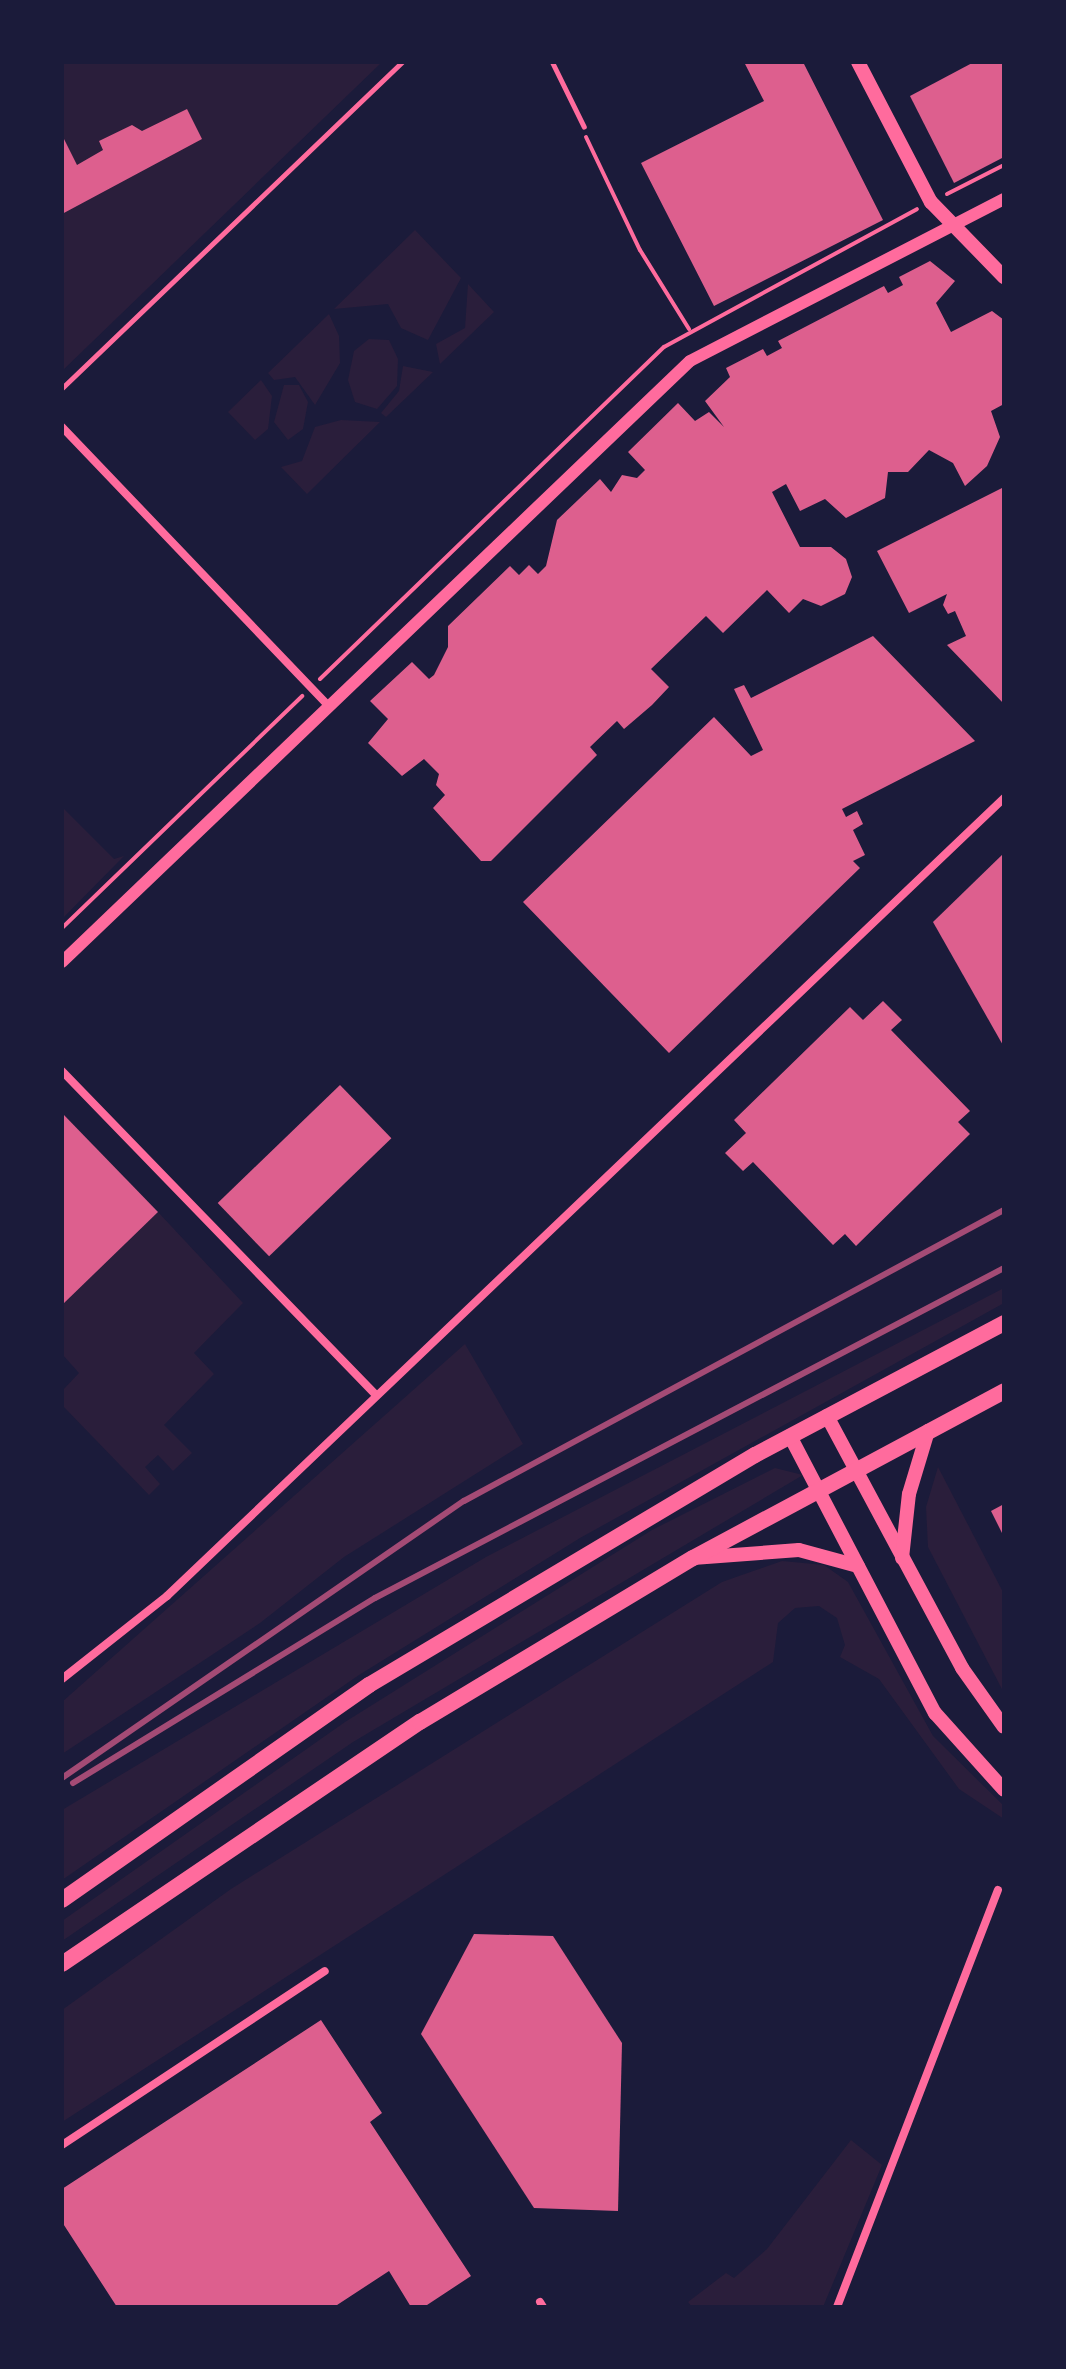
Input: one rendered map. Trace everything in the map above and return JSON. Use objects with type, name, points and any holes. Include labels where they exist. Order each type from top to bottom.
[{"type":"highway","points":[[62,1900],[369,1685],[790,1436],[1004,1323]]},
{"type":"highway","points":[[62,1964],[318,1787],[693,1558],[1004,1391]]},
{"type":"main road","points":[[858,62],[948,225],[1004,277]]},
{"type":"main road","points":[[827,1416],[972,1687],[1004,1727]]},
{"type":"main road","points":[[902,1558],[909,1494],[928,1431]]},
{"type":"main road","points":[[790,1436],[935,1713],[1004,1790]]},
{"type":"main road","points":[[693,1558],[799,1550],[858,1566]]},
{"type":"street","points":[[62,962],[690,361],[948,225],[1004,199]]},
{"type":"street","points":[[62,427],[329,706]]},
{"type":"street","points":[[62,1679],[167,1596],[376,1395],[693,1101],[1004,798]]},
{"type":"street","points":[[62,1071],[376,1395]]},
{"type":"street","points":[[837,2307],[998,1890]]},
{"type":"street","points":[[62,2145],[325,1971]]},
{"type":"lane","points":[[62,388],[402,62]]},
{"type":"lane","points":[[552,62],[584,127]]},
{"type":"path","points":[[584,127],[635,241],[689,329]]},
{"type":"path","points":[[952,191],[1004,165]]},
{"type":"path","points":[[62,928],[301,697]]},
{"type":"shaded area","points":[[62,62],[382,62],[62,371]]},
{"type":"shaded area","points":[[415,230],[461,278],[428,340],[401,328],[388,304],[334,309]]},
{"type":"shaded area","points":[[468,284],[494,312],[440,364],[436,344],[465,328]]},
{"type":"shaded area","points":[[329,314],[339,336],[340,363],[315,405],[295,377],[274,380],[268,373]]},
{"type":"shaded area","points":[[369,339],[389,340],[398,359],[397,386],[377,409],[355,402],[348,380],[354,351]]},
{"type":"shaded area","points":[[403,366],[433,372],[386,417],[381,413],[399,391]]},
{"type":"shaded area","points":[[261,380],[272,396],[268,429],[255,440],[228,412]]},
{"type":"shaded area","points":[[284,385],[299,385],[308,402],[303,429],[288,440],[274,422]]},
{"type":"shaded area","points":[[341,420],[380,422],[307,494],[281,467],[302,461],[315,427]]},
{"type":"shaded area","points":[[62,807],[114,859],[124,856],[62,919]]},
{"type":"shaded area","points":[[158,1212],[243,1303],[194,1353],[214,1374],[164,1425],[192,1453],[173,1471],[158,1455],[145,1467],[160,1484],[149,1495],[62,1405],[62,1391],[79,1373],[62,1354],[62,1305]]},
{"type":"shaded area","points":[[1004,1288],[1004,1303],[580,1538],[359,1675],[62,1880],[62,1810],[486,1557]]},
{"type":"shaded area","points":[[465,1344],[523,1444],[344,1557],[260,1623],[62,1754],[62,1702]]},
{"type":"shaded area","points":[[938,1467],[1004,1594],[1004,1693],[928,1547],[926,1507]]},
{"type":"shaded area","points":[[775,1468],[803,1475],[353,1742],[62,1941],[62,1921],[345,1722],[652,1530]]},
{"type":"shaded area","points":[[782,1561],[824,1565],[848,1582],[933,1736],[1004,1806],[1004,1819],[959,1789],[879,1679],[840,1657],[845,1645],[837,1618],[819,1606],[795,1608],[778,1623],[773,1662],[62,2122],[62,2010],[231,1889],[722,1582]]},
{"type":"shaded area","points":[[851,2140],[882,2165],[823,2307],[692,2307],[688,2302],[726,2273],[734,2278],[767,2249]]},
{"type":"building","points":[[744,62],[803,62],[883,220],[714,306],[641,163],[764,101]]},
{"type":"building","points":[[974,62],[1004,62],[1004,157],[954,183],[910,96]]},
{"type":"building","points":[[187,109],[202,139],[62,214],[62,135],[77,165],[103,150],[99,141],[132,125],[142,131]]},
{"type":"building","points":[[930,261],[955,281],[936,303],[951,332],[992,311],[1004,320],[1004,404],[991,411],[1000,437],[987,466],[965,486],[953,463],[929,450],[908,472],[888,472],[885,498],[846,518],[825,499],[800,511],[786,484],[772,492],[800,547],[831,547],[846,559],[852,577],[845,594],[821,606],[803,599],[789,613],[767,590],[723,633],[706,616],[651,669],[669,687],[624,729],[617,721],[590,747],[597,755],[491,861],[481,861],[433,808],[445,795],[436,785],[439,774],[424,759],[402,776],[368,743],[388,719],[370,701],[412,662],[429,679],[434,675],[448,647],[448,626],[510,566],[519,575],[529,565],[538,574],[546,566],[557,520],[600,479],[611,492],[622,475],[637,478],[645,470],[628,452],[678,403],[695,421],[709,412],[724,427],[705,401],[730,377],[726,368],[763,349],[767,356],[782,348],[778,341],[884,286],[888,293],[903,285],[899,277]]},
{"type":"building","points":[[1004,487],[1004,704],[947,645],[966,636],[955,611],[948,614],[943,605],[947,594],[909,613],[877,551]]},
{"type":"building","points":[[873,636],[975,741],[842,809],[846,817],[857,811],[863,824],[853,830],[865,855],[853,861],[860,868],[669,1053],[523,902],[714,717],[751,756],[763,750],[734,689],[744,685],[751,698]]},
{"type":"building","points":[[1004,853],[1004,1047],[933,922]]},
{"type":"building","points":[[883,1001],[902,1020],[891,1030],[970,1111],[958,1122],[970,1134],[856,1246],[845,1234],[833,1245],[753,1162],[743,1171],[725,1153],[746,1133],[734,1120],[850,1007],[863,1020]]},
{"type":"building","points":[[340,1085],[391,1138],[269,1256],[218,1203]]},
{"type":"building","points":[[62,1113],[158,1212],[62,1305]]},
{"type":"building","points":[[1004,1504],[1004,1537],[991,1511]]},
{"type":"building","points":[[474,1934],[553,1936],[622,2043],[618,2211],[534,2208],[421,2034]]},
{"type":"building","points":[[321,2020],[382,2113],[370,2122],[471,2276],[424,2307],[411,2307],[389,2271],[334,2307],[117,2307],[62,2222],[62,2189]]},
{"type":"railway","points":[[62,1778],[464,1501],[1004,1210]]},
{"type":"railway","points":[[73,1783],[375,1598],[1004,1268]]}]
